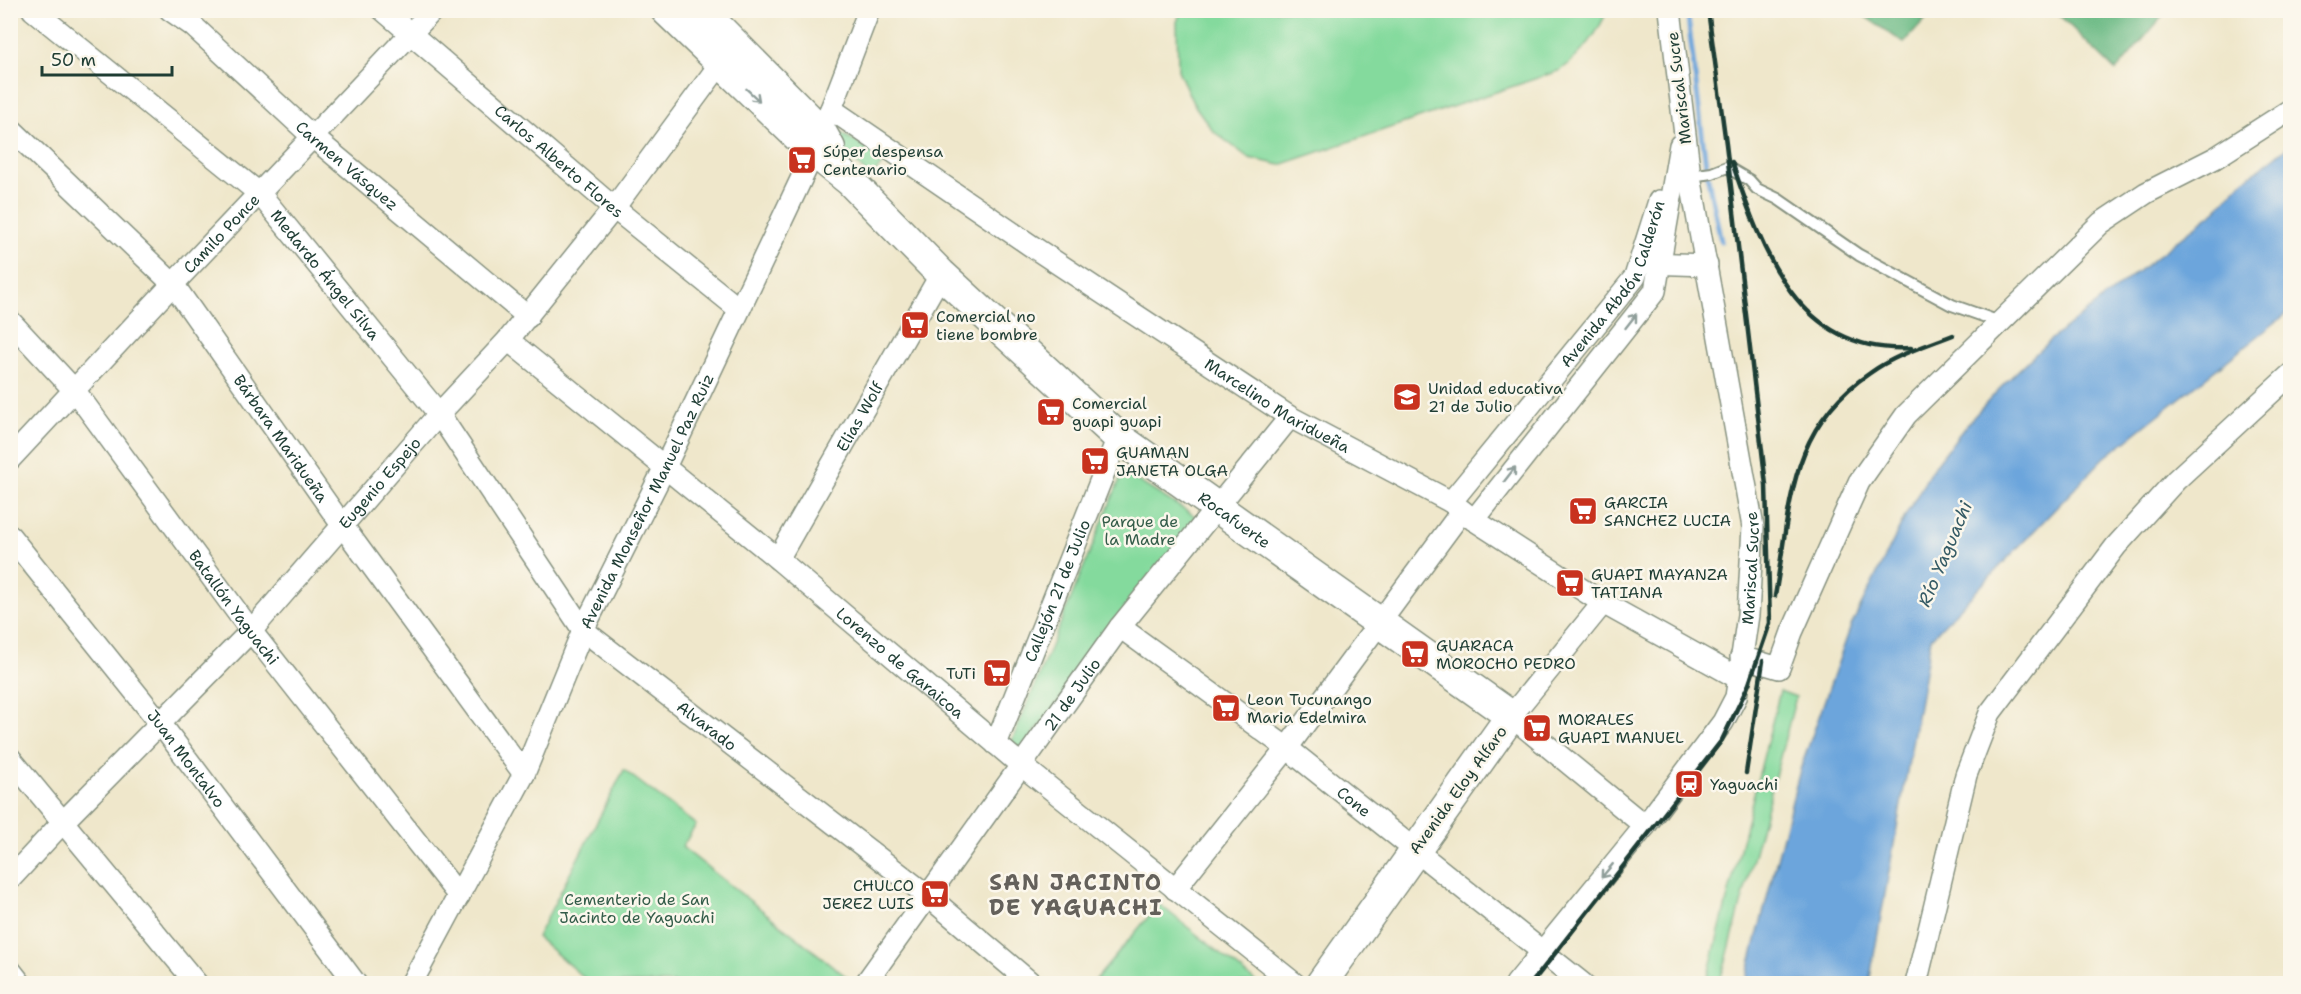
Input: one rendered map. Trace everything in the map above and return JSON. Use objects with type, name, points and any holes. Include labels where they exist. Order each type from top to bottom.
[{"type":"street","name":"Medardo Ángel Silva","points":[[33,10],[260,194],[439,414]]},
{"type":"street","name":"Carmen Vásquez","points":[[170,10],[193,26],[314,138],[528,317]]},
{"type":"street","name":"Carlos Alberto Flores","points":[[383,10],[614,208],[739,309]]},
{"type":"street","name":"Camilo Ponce","points":[[10,459],[433,10]]},
{"type":"street","points":[[666,10],[720,64],[822,131]]},
{"type":"street","points":[[701,10],[822,131]]},
{"type":"street","name":"Avenida Monseñor Manuel Paz Ruiz","points":[[411,984],[524,774],[583,630],[665,467],[822,131],[870,10]]},
{"type":"street","name":"Mariscal Sucre","points":[[1516,984],[1645,826],[1723,722],[1736,697],[1748,615],[1753,527],[1690,176],[1670,10]]},
{"type":"street","name":"Eugenio Espejo","points":[[10,879],[251,631],[439,414],[508,340],[614,208],[720,64]]},
{"type":"street","points":[[1741,657],[1779,668],[1792,632],[1859,482],[1906,416],[2000,322],[2101,223],[2146,193],[2215,158],[2290,110]]},
{"type":"street","name":"Avenida Abdón Calderón","points":[[1462,511],[1655,291],[1649,264],[1683,126]]},
{"type":"street","name":"Bárbara Maridueña","points":[[10,128],[173,284],[342,525],[524,774]]},
{"type":"street","name":"Rocafuerte","points":[[822,131],[850,181],[941,274],[1118,437],[1511,716],[1645,826]]},
{"type":"street","name":"Marcelino Maridueña","points":[[822,131],[1030,245],[1290,417],[1462,511],[1603,603],[1738,678]]},
{"type":"street","points":[[1649,264],[1707,265]]},
{"type":"street","name":"Avenida Abdón Calderón","points":[[1175,889],[1287,748],[1635,277],[1649,264]]},
{"type":"street","name":"Elias Wolf","points":[[778,559],[941,274]]},
{"type":"street","name":"Batallón Yaguachi","points":[[10,321],[75,391],[251,631],[459,896]]},
{"type":"street","name":"Lorenzo de Garaicoa","points":[[508,340],[778,559],[1021,765],[1295,984]]},
{"type":"street","points":[[1916,984],[1966,775],[1990,713],[2116,546],[2176,480],[2290,375]]},
{"type":"street","name":"Alvarado","points":[[439,414],[583,630],[928,896],[1032,984]]},
{"type":"street","name":"21 de Julio","points":[[865,984],[1120,627],[1290,417]]},
{"type":"street","name":"Callejón 21 de Julio","points":[[996,744],[1118,437]]},
{"type":"street","name":"Juan Montalvo","points":[[10,536],[160,723],[356,984]]},
{"type":"street","name":"Avenida Eloy Alfaro","points":[[1321,984],[1511,716],[1603,603]]},
{"type":"street","name":"Cone","points":[[1120,627],[1287,748],[1583,984]]},
{"type":"street","points":[[10,758],[197,984]]},
{"type":"street","points":[[10,970],[21,984]]},
{"type":"lane","points":[[1690,176],[1712,173],[1727,167],[1859,255],[1952,305],[2000,322]]},
{"type":"green space","points":[[1181,10],[1607,11],[1599,28],[1588,43],[1561,70],[1280,165],[1249,158],[1213,131],[1193,103],[1178,70],[1177,22]]},
{"type":"green space","points":[[1857,11],[1933,11],[1904,43]]},
{"type":"green space","points":[[2055,11],[2167,11],[2116,71]]},
{"type":"green space","points":[[837,131],[887,159],[870,178],[832,136]]},
{"type":"green space","name":"Parque de la Madre","points":[[1123,472],[1198,518],[1022,749],[1011,743]]},
{"type":"green space","points":[[1780,691],[1796,697],[1726,961],[1719,983],[1706,983]]},
{"type":"green space","name":"Cementerio de San Jacinto de Yaguachi","points":[[624,770],[696,825],[682,847],[848,978],[845,983],[590,983],[537,937]]},
{"type":"green space","points":[[1159,904],[1257,983],[1093,983]]},
{"type":"water","name":"Río Yaguachi","points":[[2290,145],[2290,311],[2104,458],[1931,638],[1869,983],[1745,983],[1800,770],[1851,626],[1906,515],[1931,471],[1967,424],[2049,341],[2214,212],[2242,182]]},
{"type":"waterway","points":[[1687,10],[1707,174],[1721,241]]},
{"type":"railway","points":[[1531,984],[1722,740],[1749,684],[1770,623],[1766,485],[1708,10]]},
{"type":"railway","points":[[1732,162],[1757,230],[1772,262],[1790,291],[1813,316],[1840,334],[1872,346],[1911,348]]},
{"type":"railway","points":[[1775,596],[1797,472],[1822,419],[1843,395],[1870,373],[1910,351],[1953,335]]},
{"type":"railway","points":[[1746,773],[1763,661]]},
{"type":"place","name":"Súper despensa Centenario","points":[[802,160]]},
{"type":"place","name":"Comercial no tiene bombre","points":[[915,325]]},
{"type":"place","name":"Unidad educativa 21 de Julio","points":[[1407,397]]},
{"type":"place","name":"Comercial guapi guapi","points":[[1051,412]]},
{"type":"place","name":"GUAMAN JANETA OLGA","points":[[1095,461]]},
{"type":"place","name":"GARCIA SANCHEZ LUCIA","points":[[1583,511]]},
{"type":"place","name":"GUAPI MAYANZA TATIANA","points":[[1570,583]]},
{"type":"place","name":"GUARACA MOROCHO PEDRO","points":[[1415,654]]},
{"type":"place","name":"TuTi","points":[[997,673]]},
{"type":"place","name":"Leon Tucunango Maria Edelmira","points":[[1226,708]]},
{"type":"place","name":"MORALES GUAPI MANUEL","points":[[1537,728]]},
{"type":"place","name":"Yaguachi","points":[[1689,784]]},
{"type":"place","name":"CHULCO JEREZ LUIS","points":[[935,894]]},
{"type":"district","name":"SAN JACINTO DE YAGUACHI","points":[[1076,894]]}]
